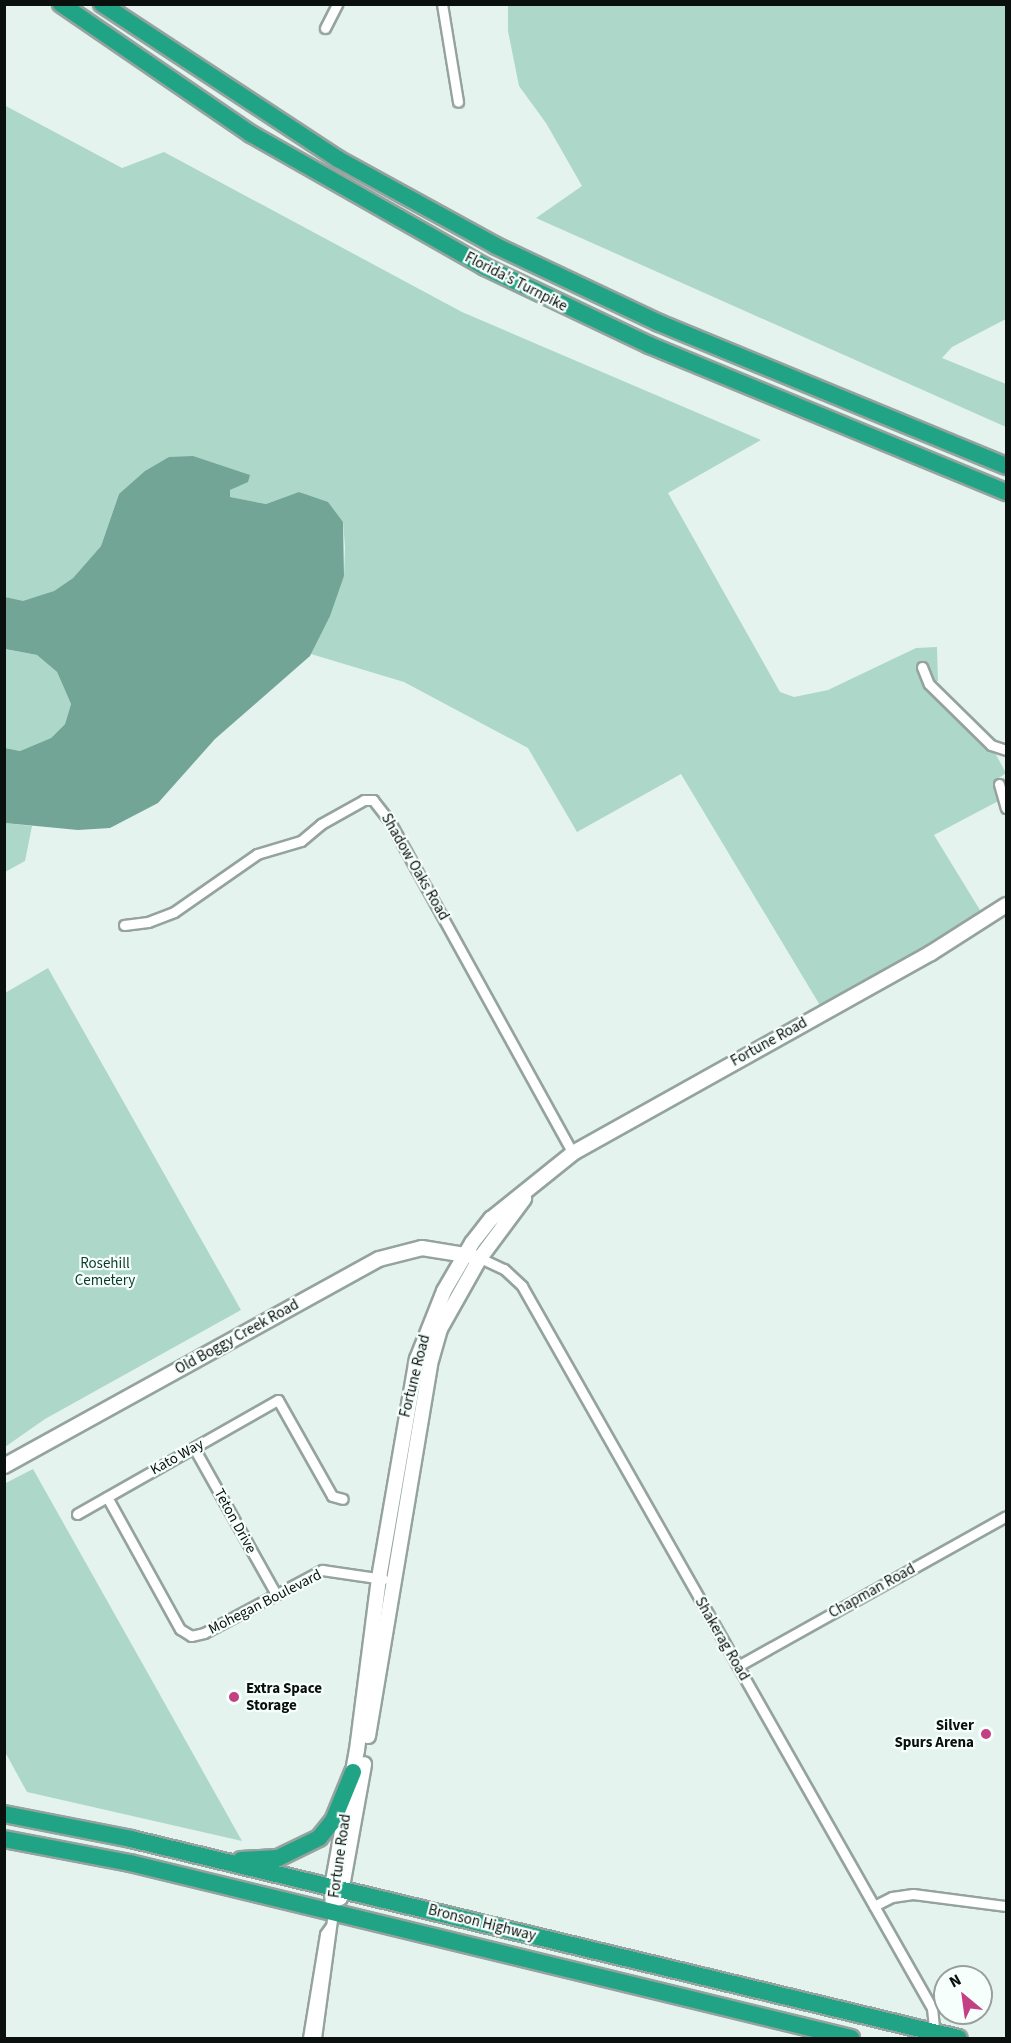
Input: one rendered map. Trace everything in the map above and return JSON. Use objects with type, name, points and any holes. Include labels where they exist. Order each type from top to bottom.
[{"type":"highway","name":"Florida's Turnpike","points":[[61,4],[251,134],[485,267],[649,345],[1006,492]]},
{"type":"highway","name":"Florida's Turnpike","points":[[102,4],[338,159],[496,246],[659,323],[1006,466]]},
{"type":"highway","points":[[222,1861],[278,1858],[319,1838],[333,1821],[353,1772]]},
{"type":"highway","name":"Bronson Highway","points":[[4,1814],[85,1828],[935,2036],[958,2038]]},
{"type":"highway","name":"Bronson Highway","points":[[4,1839],[95,1855],[331,1920],[851,2038]]},
{"type":"main road","name":"Fortune Road","points":[[945,945],[1006,905]]},
{"type":"main road","name":"Fortune Road","points":[[338,1889],[379,1578],[417,1359],[430,1321],[465,1255],[491,1219],[573,1153],[945,945],[1006,916]]},
{"type":"main road","name":"Fortune Road","points":[[331,1920],[394,1581],[430,1364],[440,1329],[480,1258],[536,1182]]},
{"type":"main road","name":"Old Boggy Creek Road","points":[[4,1466],[379,1259],[422,1248],[480,1258]]},
{"type":"street","points":[[325,28],[337,4]]},
{"type":"street","points":[[442,4],[458,102]]},
{"type":"street","points":[[921,667],[929,684],[991,745],[1006,750]]},
{"type":"street","points":[[1004,783],[1006,808]]},
{"type":"street","name":"Shadow Oaks Road","points":[[124,925],[148,922],[174,912],[257,854],[301,842],[321,824],[364,800],[373,800],[396,832],[573,1153]]},
{"type":"street","name":"Shakerag Road","points":[[480,1258],[504,1269],[522,1286],[932,2008],[935,2036]]},
{"type":"street","name":"Kato Way","points":[[77,1514],[278,1400],[332,1496],[343,1499]]},
{"type":"street","name":"Teton Drive","points":[[194,1448],[276,1594]]},
{"type":"street","name":"Mohegan Boulevard","points":[[107,1497],[180,1629],[191,1636],[204,1633],[322,1570],[394,1581]]},
{"type":"street","name":"Chapman Road","points":[[738,1666],[1006,1516]]},
{"type":"street","points":[[874,1906],[902,1894],[1006,1906]]},
{"type":"street","points":[[308,2038],[325,1934],[331,1920]]},
{"type":"street","points":[[316,2038],[331,1920]]},
{"type":"green space","points":[[508,5],[1006,5],[1006,319],[952,347],[942,358],[1006,384],[1006,427],[536,218],[582,186],[546,123],[519,86],[508,31]]},
{"type":"green space","points":[[4,105],[122,168],[164,152],[462,312],[761,440],[668,493],[780,692],[794,697],[828,690],[916,648],[937,647],[938,681],[933,681],[924,661],[916,665],[926,687],[986,748],[994,751],[1006,773],[993,782],[998,790],[1006,785],[1006,797],[934,835],[983,915],[821,1007],[681,774],[577,832],[528,748],[404,682],[311,654],[344,576],[345,547],[343,522],[300,492],[266,504],[229,497],[230,490],[242,483],[119,494],[101,546],[73,578],[54,591],[23,602],[5,597]]},
{"type":"green space","points":[[4,649],[37,655],[57,672],[71,704],[65,724],[51,738],[20,751],[5,748]]},
{"type":"green space","points":[[5,823],[32,826],[25,861],[5,872]]},
{"type":"green space","name":"Rosehill Cemetery","points":[[48,968],[241,1310],[45,1419],[5,1447],[5,993]]},
{"type":"green space","points":[[33,1469],[242,1841],[27,1792],[5,1752],[4,1484]]},
{"type":"shaded area","points":[[193,456],[250,475],[248,482],[230,490],[230,497],[266,504],[299,492],[328,502],[343,522],[344,576],[330,616],[310,656],[215,739],[158,803],[110,828],[78,830],[5,823],[5,748],[20,751],[51,738],[65,724],[71,704],[57,672],[37,655],[5,649],[5,597],[23,601],[54,591],[73,578],[101,546],[119,494],[145,471],[169,457]]},
{"type":"place","name":"Extra Space Storage","points":[[234,1697]]},
{"type":"place","name":"Silver Spurs Arena","points":[[986,1734]]}]
